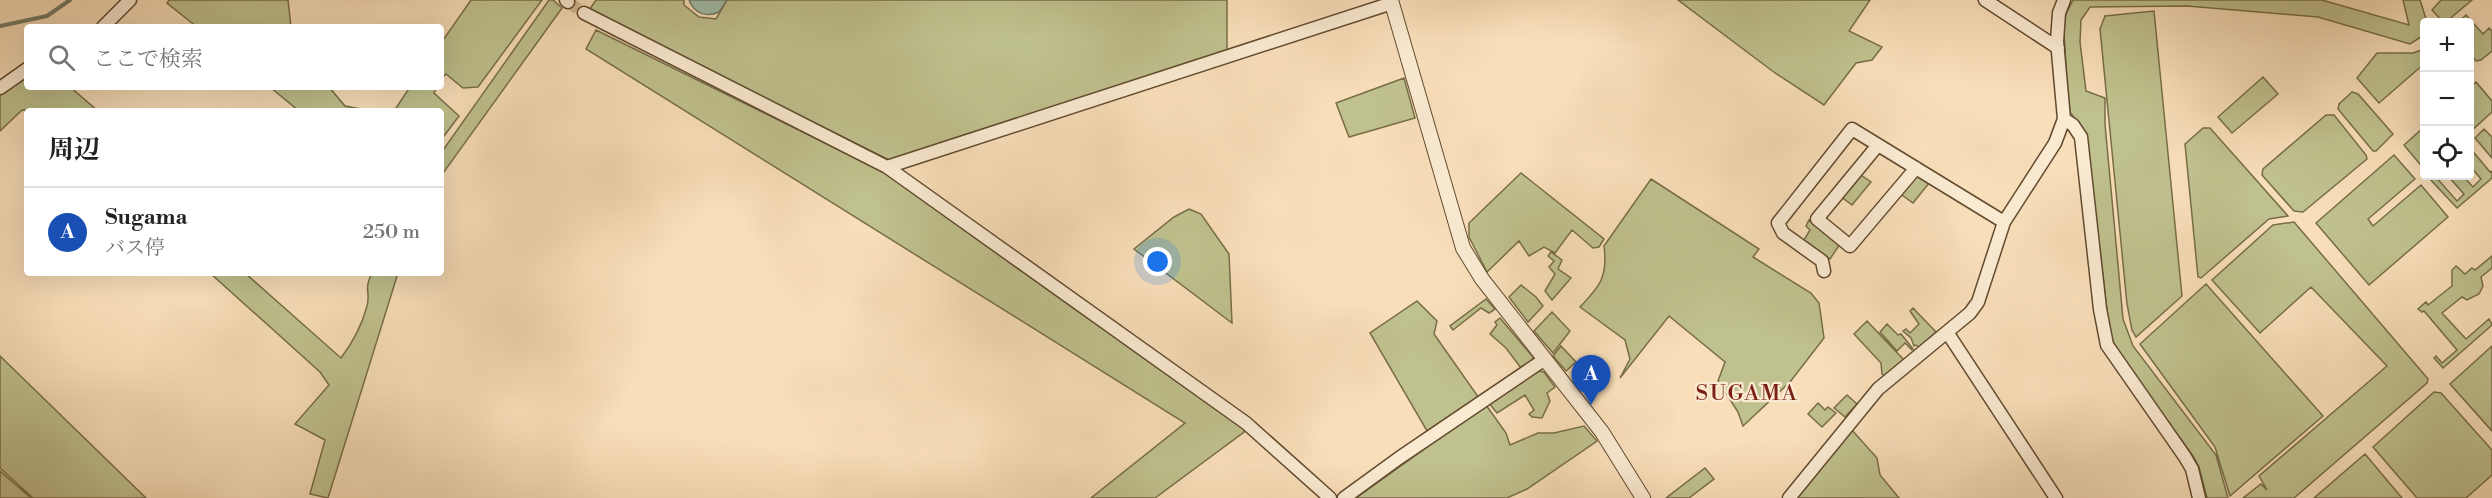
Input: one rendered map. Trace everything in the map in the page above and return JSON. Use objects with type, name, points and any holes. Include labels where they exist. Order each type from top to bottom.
[{"type":"street","points":[[106,24],[130,0]]},
{"type":"street","points":[[1985,0],[2058,48]]},
{"type":"street","points":[[1789,498],[1878,389],[1970,313],[1978,302],[2004,222],[2055,143],[2064,120],[2058,21],[2064,0]]},
{"type":"street","points":[[887,167],[1391,1],[1463,248],[1482,279],[1602,432],[1643,498]]},
{"type":"street","points":[[584,13],[887,167],[1246,423],[1330,498]]},
{"type":"street","points":[[0,88],[24,71]]},
{"type":"street","points":[[2064,120],[2073,125],[2081,137],[2100,309],[2107,345],[2185,457],[2192,469],[2199,498]]},
{"type":"street","points":[[1824,271],[1822,261],[1783,233],[1778,223],[1852,129],[2004,222]]},
{"type":"street","points":[[1878,145],[1817,219],[1850,246],[1916,168]]},
{"type":"street","points":[[1947,332],[2056,498]]},
{"type":"street","points":[[1344,498],[1416,446],[1545,359]]},
{"type":"green space","points":[[169,0],[288,0],[291,24],[193,24],[167,3]]},
{"type":"green space","points":[[471,0],[542,0],[478,87],[463,88],[446,74],[444,76],[444,39]]},
{"type":"green space","points":[[549,0],[553,0],[562,8],[444,172],[444,149]]},
{"type":"green space","points":[[596,0],[684,0],[684,5],[699,17],[716,19],[727,0],[1227,0],[1227,52],[889,160],[589,10]]},
{"type":"green space","points":[[1678,0],[1870,0],[1849,31],[1882,47],[1872,60],[1856,63],[1824,105],[1775,73]]},
{"type":"green space","points":[[2073,0],[2322,0],[2409,25],[2403,0],[2420,0],[2426,18],[2420,18],[2420,38],[2410,44],[2318,17],[2187,6],[2090,7],[2081,20],[2080,42],[2086,91],[2105,98],[2105,124],[2123,319],[2133,346],[2216,455],[2228,498],[2207,498],[2199,467],[2193,456],[2120,355],[2110,335],[2086,134],[2070,112],[2064,33],[2065,16]]},
{"type":"green space","points":[[2441,0],[2472,0],[2451,18],[2439,18],[2432,10]]},
{"type":"green space","points":[[2154,11],[2182,296],[2136,337],[2132,330],[2127,304],[2100,29],[2105,16]]},
{"type":"green space","points":[[2474,24],[2483,34],[2489,28],[2492,31],[2492,51],[2481,60],[2476,61],[2474,58]]},
{"type":"green space","points":[[596,30],[884,172],[1244,428],[1244,432],[1155,498],[1091,498],[1185,423],[586,49]]},
{"type":"green space","points":[[2420,50],[2420,67],[2379,103],[2357,78],[2377,53],[2413,53]]},
{"type":"green space","points":[[24,76],[24,90],[74,90],[94,108],[24,108],[0,131],[0,95]]},
{"type":"green space","points":[[2263,77],[2278,94],[2232,133],[2218,117]]},
{"type":"green space","points":[[1404,78],[1415,118],[1349,137],[1336,103]]},
{"type":"green space","points":[[2476,82],[2492,101],[2492,112],[2474,128],[2474,126],[2474,84]]},
{"type":"green space","points":[[274,90],[332,90],[345,106],[356,108],[295,108]]},
{"type":"green space","points":[[408,90],[436,90],[434,93],[459,116],[444,136],[444,108],[396,108]]},
{"type":"green space","points":[[2352,92],[2358,94],[2393,134],[2376,151],[2373,151],[2338,109],[2339,104]]},
{"type":"green space","points":[[2326,115],[2334,115],[2367,159],[2303,212],[2294,211],[2262,175],[2263,169]]},
{"type":"green space","points":[[2203,128],[2210,128],[2288,216],[2269,219],[2201,278],[2198,277],[2185,144]]},
{"type":"green space","points":[[2484,129],[2492,137],[2492,158],[2475,138]]},
{"type":"green space","points":[[2420,131],[2420,164],[2404,145]]},
{"type":"green space","points":[[2474,153],[2490,172],[2492,171],[2492,178],[2457,208],[2431,180],[2439,180],[2457,201],[2464,194],[2452,180],[2467,180],[2473,187],[2481,179],[2474,171]]},
{"type":"green space","points":[[2394,155],[2415,179],[2368,219],[2373,226],[2421,185],[2448,217],[2369,285],[2316,223]]},
{"type":"green space","points":[[1521,173],[1604,239],[1599,247],[1593,248],[1572,230],[1555,253],[1544,247],[1529,256],[1519,241],[1487,272],[1469,237],[1469,223]]},
{"type":"green space","points":[[1858,173],[1871,182],[1852,205],[1840,196]]},
{"type":"green space","points":[[1918,175],[1930,182],[1913,203],[1899,193]]},
{"type":"green space","points":[[1651,179],[1759,249],[1753,257],[1811,293],[1819,303],[1824,338],[1790,382],[1743,426],[1738,412],[1718,381],[1725,362],[1669,316],[1620,378],[1630,359],[1625,340],[1580,307],[1601,280],[1605,266],[1604,246]]},
{"type":"green space","points":[[1189,209],[1201,214],[1229,254],[1232,323],[1134,249],[1174,217]]},
{"type":"green space","points":[[1809,220],[1840,244],[1830,259],[1804,240],[1810,230],[1806,226]]},
{"type":"green space","points":[[2294,222],[2428,379],[2427,383],[2294,498],[2243,498],[2261,484],[2267,490],[2259,476],[2387,366],[2311,287],[2260,333],[2212,280],[2273,225]]},
{"type":"green space","points":[[1551,252],[1562,260],[1558,269],[1571,278],[1552,300],[1545,291],[1555,274],[1549,267],[1554,261],[1548,256]]},
{"type":"green space","points":[[2492,256],[2492,268],[2481,277],[2483,286],[2479,294],[2467,300],[2462,297],[2442,313],[2466,339],[2489,319],[2492,325],[2443,368],[2434,358],[2436,356],[2442,363],[2457,350],[2424,311],[2418,309],[2426,302],[2428,305],[2452,286],[2452,270],[2456,266],[2465,274],[2472,268],[2475,270]]},
{"type":"green space","points":[[213,276],[248,276],[341,358],[363,320],[371,276],[397,276],[328,498],[310,494],[325,440],[295,424],[329,385],[320,372]]},
{"type":"green space","points":[[2206,284],[2323,416],[2230,496],[2215,447],[2140,344]]},
{"type":"green space","points":[[1521,285],[1543,306],[1528,322],[1509,297]]},
{"type":"green space","points":[[1486,299],[1495,309],[1489,313],[1481,308],[1453,330],[1450,326]]},
{"type":"green space","points":[[1417,301],[1437,321],[1434,334],[1479,398],[1427,431],[1370,333]]},
{"type":"green space","points":[[1913,308],[1936,332],[1919,347],[1914,346],[1911,338],[1903,331],[1906,329],[1910,333],[1919,324],[1910,311]]},
{"type":"green space","points":[[1552,312],[1570,331],[1553,353],[1534,331]]},
{"type":"green space","points":[[1500,318],[1533,357],[1533,361],[1521,368],[1506,348],[1490,334],[1497,325],[1495,322]]},
{"type":"green space","points":[[1867,321],[1904,360],[1885,376],[1882,374],[1881,363],[1854,334]]},
{"type":"green space","points":[[1887,324],[1898,335],[1901,334],[1912,350],[1905,343],[1897,351],[1880,332]]},
{"type":"green space","points":[[1561,346],[1576,362],[1566,371],[1553,356]]},
{"type":"green space","points":[[2492,346],[2492,431],[2450,384]]},
{"type":"green space","points":[[0,356],[146,498],[33,498],[0,468]]},
{"type":"green space","points":[[1539,371],[1544,372],[1555,387],[1547,393],[1550,401],[1542,418],[1532,417],[1529,414],[1534,410],[1525,395],[1497,413],[1488,402]]},
{"type":"green space","points":[[2434,392],[2441,393],[2492,450],[2492,475],[2466,498],[2417,498],[2373,447]]},
{"type":"green space","points":[[1847,395],[1857,404],[1845,417],[1834,408]]},
{"type":"green space","points":[[1818,403],[1825,410],[1828,407],[1836,413],[1822,427],[1808,414]]},
{"type":"green space","points":[[1486,405],[1506,433],[1510,445],[1538,433],[1554,433],[1584,426],[1597,441],[1527,489],[1507,498],[1356,498]]},
{"type":"green space","points":[[1851,429],[1877,458],[1880,475],[1899,498],[1797,498]]},
{"type":"green space","points":[[2365,454],[2402,498],[2314,498]]},
{"type":"green space","points":[[1705,468],[1714,479],[1689,498],[1666,498]]},
{"type":"green space","points":[[0,471],[31,498],[0,498]]},
{"type":"shaded area","points":[[689,0],[727,0],[719,12],[705,14],[697,11]]},
{"type":"waterway","points":[[0,26],[47,16],[70,0]]},
{"type":"tunnel","points":[[568,2],[584,13]]},
{"type":"place","name":"Sugama","points":[[1591,405]]},
{"type":"district","name":"SUGAMA","points":[[1747,393]]}]
